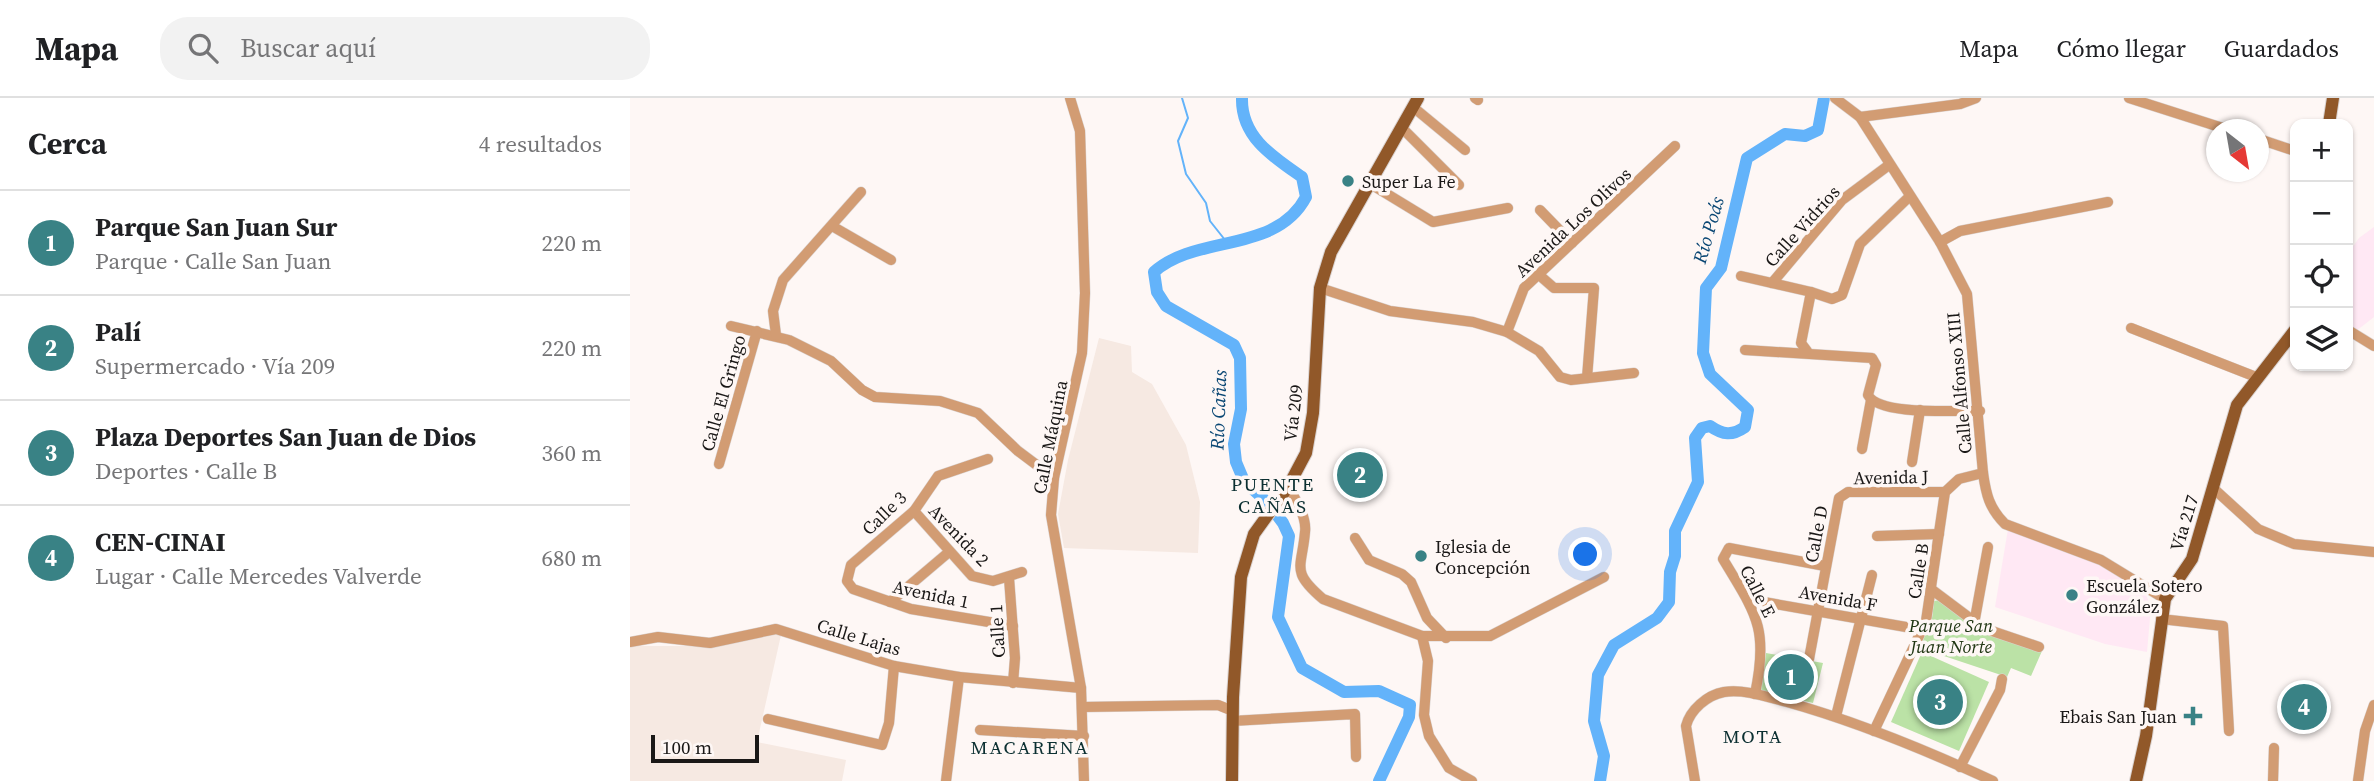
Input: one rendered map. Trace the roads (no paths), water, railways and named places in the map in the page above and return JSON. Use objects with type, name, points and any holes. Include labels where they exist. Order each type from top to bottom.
[{"type":"main road","points":[[2330,119],[2333,98]]},
{"type":"main road","name":"Vía 209","points":[[1232,781],[1232,716],[1241,577],[1254,534],[1288,487],[1306,453],[1313,412],[1320,288],[1331,252],[1402,128],[1412,103]]},
{"type":"main road","name":"Vía 217","points":[[2136,781],[2146,736],[2165,599],[2192,559],[2237,405],[2256,377],[2290,339]]},
{"type":"street","name":"Calle Máquina","points":[[1070,98],[1080,131],[1085,293],[1082,353],[1054,478],[1051,515],[1081,688],[1084,781]]},
{"type":"street","name":"Calle Alfonso XIII","points":[[1835,98],[1860,117],[1940,242],[1967,294],[1980,411],[1983,472],[1987,499],[1994,513],[2005,523],[2101,561],[2165,599]]},
{"type":"street","points":[[1860,117],[1960,104],[1976,98]]},
{"type":"street","points":[[2129,98],[2206,123]]},
{"type":"street","points":[[1412,103],[1465,150]]},
{"type":"street","points":[[1402,128],[1459,185]]},
{"type":"street","points":[[2269,142],[2290,148]]},
{"type":"street","name":"Avenida Los Olivos","points":[[1507,332],[1524,288],[1675,146]]},
{"type":"street","name":"Calle Vidrios","points":[[1772,283],[1842,200],[1889,165]]},
{"type":"street","points":[[1369,183],[1433,222],[1508,208]]},
{"type":"street","points":[[776,335],[773,311],[783,280],[861,192]]},
{"type":"street","points":[[1741,276],[1832,299],[1842,295],[1860,244],[1909,197]]},
{"type":"street","points":[[1940,242],[1960,231],[2108,202]]},
{"type":"street","points":[[1540,210],[1572,243]]},
{"type":"street","points":[[832,226],[891,260]]},
{"type":"street","points":[[1538,274],[1554,288],[1594,288],[1587,378]]},
{"type":"street","points":[[1320,288],[1390,311],[1473,322],[1507,332],[1539,351],[1560,377],[1571,380],[1634,373]]},
{"type":"street","points":[[1807,351],[1801,343],[1811,292]]},
{"type":"street","points":[[731,326],[776,335],[831,361],[862,390],[875,397],[940,401],[978,414],[1018,451],[1054,478]]},
{"type":"street","points":[[2132,328],[2256,377]]},
{"type":"street","name":"Calle El Gringo","points":[[719,464],[757,331]]},
{"type":"street","points":[[2353,333],[2374,346]]},
{"type":"street","points":[[1745,350],[1807,351],[1872,358],[1877,365],[1868,395],[1878,405],[1920,410],[1980,411]]},
{"type":"street","points":[[1862,449],[1871,400]]},
{"type":"street","points":[[1912,462],[1920,410]]},
{"type":"street","name":"Calle 3","points":[[847,581],[851,565],[914,511],[938,476],[988,459]]},
{"type":"street","points":[[1945,492],[1959,478],[1983,472]]},
{"type":"street","points":[[1288,487],[1298,501],[1306,530],[1300,551],[1300,570],[1311,588],[1324,599],[1422,636],[1490,636],[1604,577]]},
{"type":"street","points":[[2213,488],[2258,529],[2294,544],[2374,552]]},
{"type":"street","name":"Avenida J","points":[[1839,498],[1849,492],[1945,492]]},
{"type":"street","name":"Calle B","points":[[1874,731],[1923,630],[1945,492]]},
{"type":"street","name":"Calle D","points":[[1810,659],[1839,498]]},
{"type":"street","name":"Avenida 2","points":[[914,511],[949,552],[980,579],[993,581],[1022,572]]},
{"type":"street","points":[[1877,536],[1939,534]]},
{"type":"street","points":[[1355,538],[1369,560],[1402,574],[1410,582],[1427,618],[1446,638]]},
{"type":"street","points":[[1974,624],[1988,547]]},
{"type":"street","name":"Calle E","points":[[1755,694],[1763,648],[1760,629],[1747,599],[1723,559],[1730,548],[1825,566]]},
{"type":"street","points":[[890,602],[949,552]]},
{"type":"street","points":[[1836,716],[1872,575]]},
{"type":"street","name":"Calle 1","points":[[1009,578],[1013,626],[1013,683]]},
{"type":"street","name":"Avenida 1","points":[[847,581],[853,589],[890,602],[1013,626]]},
{"type":"street","points":[[1931,589],[1974,624],[2039,647]]},
{"type":"street","name":"Avenida F","points":[[1747,599],[1862,617],[1923,630]]},
{"type":"street","points":[[2161,619],[2223,626],[2229,731]]},
{"type":"street","name":"Calle Lajas","points":[[631,639],[658,637],[710,643],[776,629],[894,666],[959,677],[1081,688]]},
{"type":"street","points":[[1422,636],[1428,661],[1423,700],[1429,736],[1449,768],[1472,781]]},
{"type":"street","points":[[768,719],[882,745],[889,723],[894,666]]},
{"type":"street","points":[[946,781],[959,677]]},
{"type":"street","points":[[1960,766],[2000,690],[2002,679]]},
{"type":"street","points":[[1695,781],[1686,726],[1688,718],[1707,699],[1722,692],[1755,694],[1836,716],[1993,781]]},
{"type":"street","points":[[1083,707],[1218,705],[1232,716],[1355,714],[1356,757]]},
{"type":"street","points":[[2358,781],[2365,731],[2374,705]]},
{"type":"street","points":[[980,730],[1084,736]]},
{"type":"street","points":[[2273,781],[2274,748]]},
{"type":"waterway","points":[[1182,98],[1188,118],[1178,141],[1186,174],[1206,203],[1210,221],[1229,245]]},
{"type":"waterway","name":"Río Cañas","points":[[1242,98],[1243,112],[1253,135],[1280,162],[1302,177],[1306,197],[1293,215],[1276,227],[1256,236],[1191,252],[1171,260],[1154,272],[1157,292],[1166,306],[1234,345],[1240,358],[1241,409],[1234,444],[1236,462],[1244,481],[1267,502],[1289,536],[1278,617],[1302,668],[1344,692],[1379,691],[1410,705],[1409,717],[1379,781]]},
{"type":"waterway","name":"Río Poás","points":[[1600,781],[1604,756],[1594,721],[1598,675],[1614,645],[1657,618],[1669,602],[1670,572],[1675,556],[1675,531],[1698,482],[1695,438],[1702,428],[1710,426],[1728,433],[1745,427],[1748,410],[1710,374],[1703,353],[1706,288],[1721,268],[1747,158],[1785,134],[1805,136],[1818,130],[1824,98]]},
{"type":"place","name":"Super La Fe","points":[[1348,181]]},
{"type":"place","name":"Palí","points":[[1360,475]]},
{"type":"place","name":"Iglesia de Concepción","points":[[1421,556]]},
{"type":"place","name":"Escuela Sotero González","points":[[2072,595]]},
{"type":"place","name":"Parque San Juan Sur","points":[[1791,677]]},
{"type":"place","name":"Plaza Deportes San Juan de Dios","points":[[1940,702]]},
{"type":"place","name":"CEN-CINAI","points":[[2304,707]]},
{"type":"place","name":"Ebais San Juan","points":[[2193,716]]},
{"type":"district","name":"PUENTE CAÑAS","points":[[1273,495]]},
{"type":"district","name":"MOTA","points":[[1753,736]]},
{"type":"district","name":"MACARENA","points":[[1030,747]]},
{"type":"park label","name":"Parque San Juan Norte","points":[[1951,635]]}]
